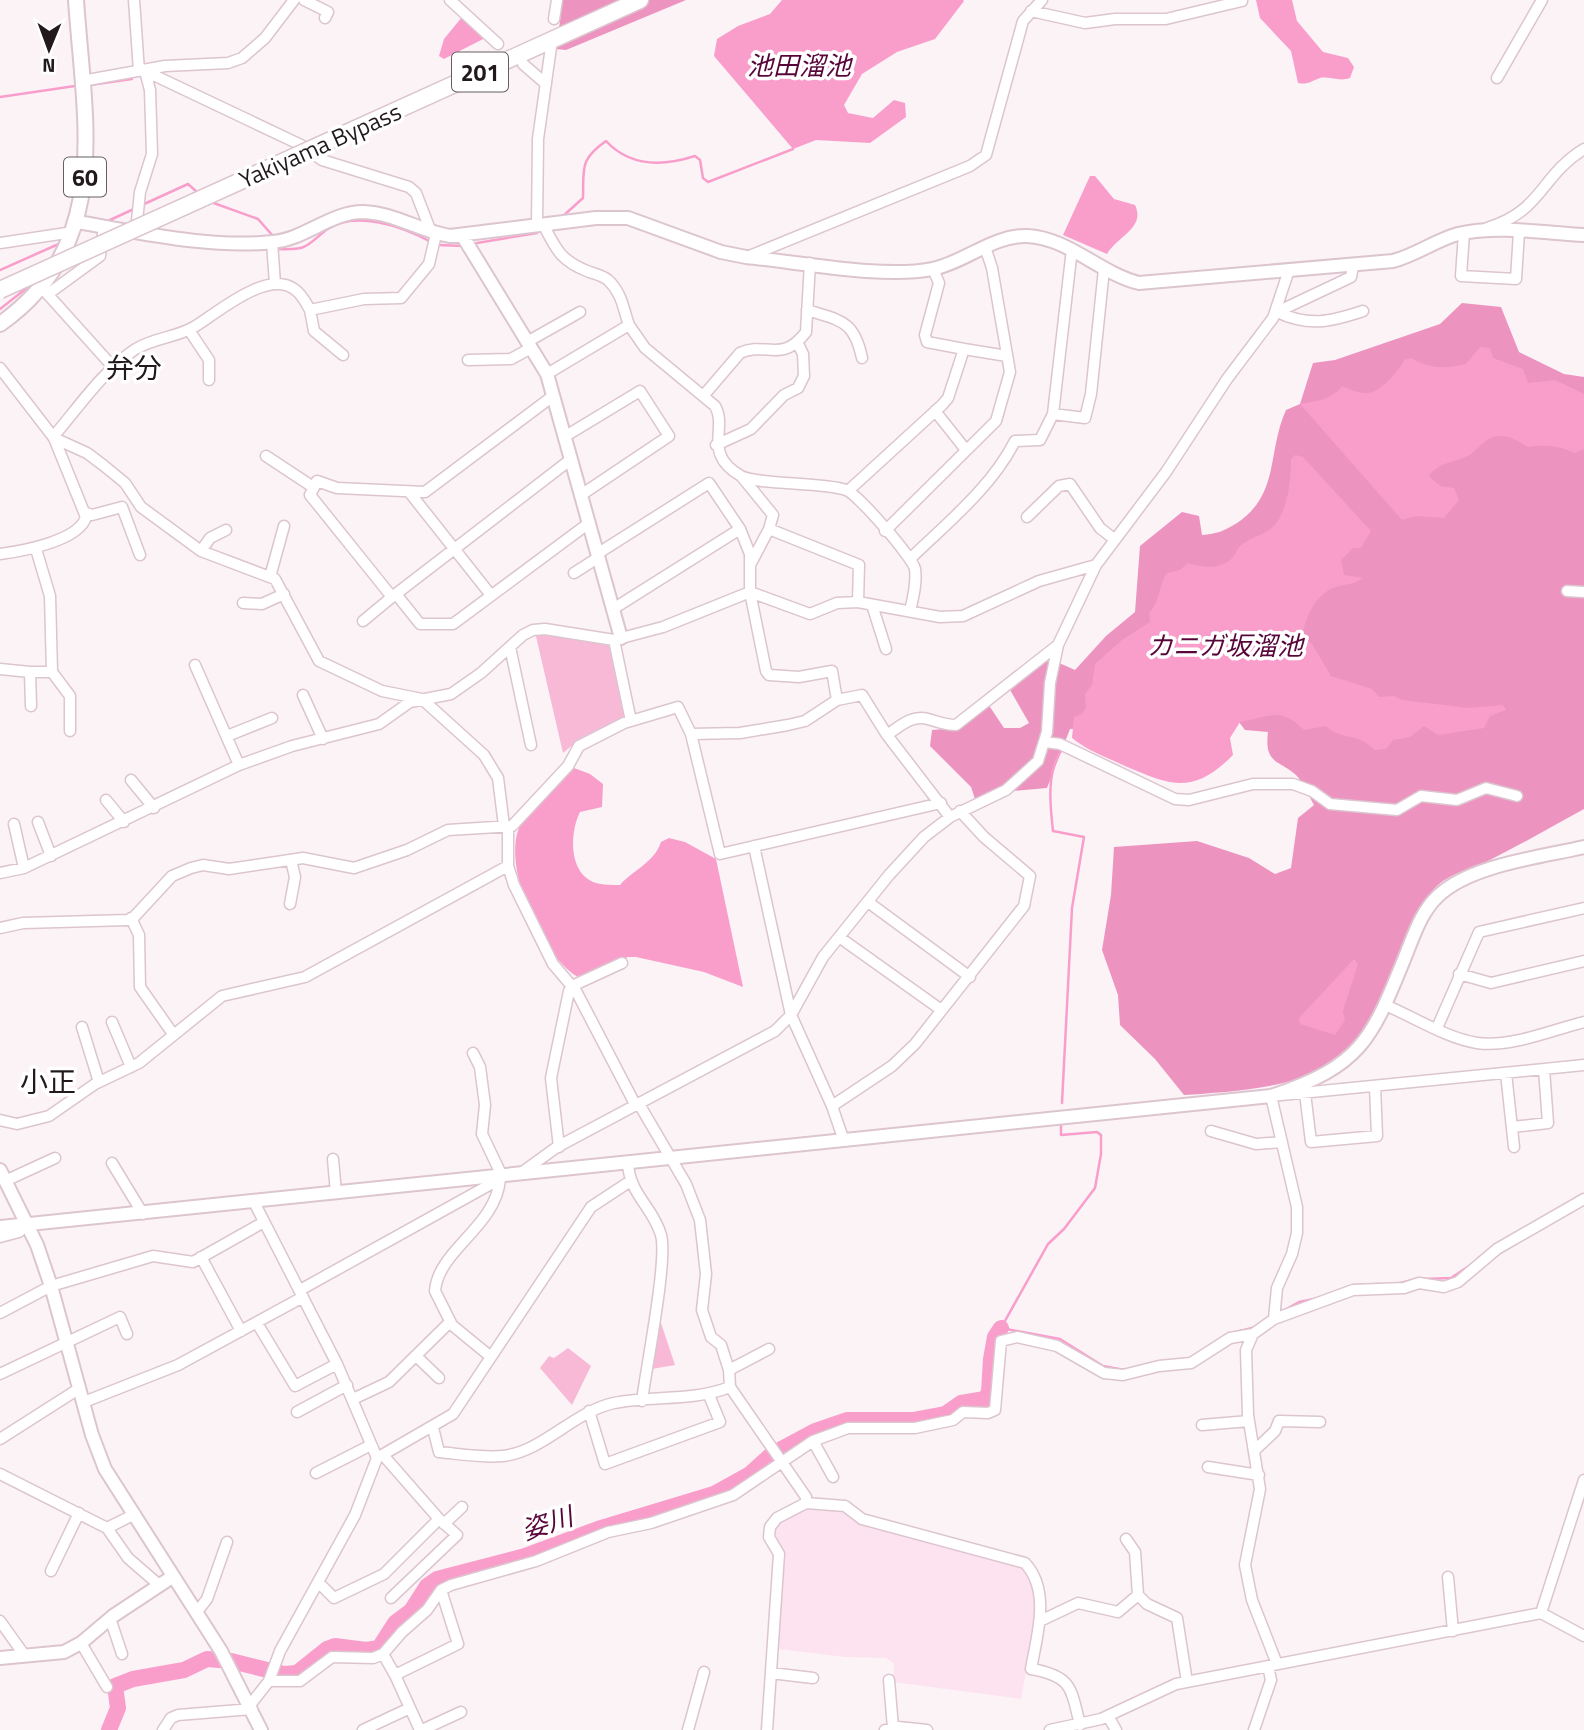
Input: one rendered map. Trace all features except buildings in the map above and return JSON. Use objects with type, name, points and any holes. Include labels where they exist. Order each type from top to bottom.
[{"type":"highway","name":"Yakiyama Bypass","points":[[0,290],[640,0]]},
{"type":"main road","name":"60","points":[[0,324],[45,291],[75,227],[85,169],[76,0]]},
{"type":"street","points":[[82,81],[165,66],[228,63],[242,58],[265,38],[294,0]]},
{"type":"street","points":[[304,0],[328,12],[325,18]]},
{"type":"street","points":[[450,0],[498,44]]},
{"type":"street","points":[[554,19],[557,0]]},
{"type":"street","points":[[746,257],[970,166],[986,155],[1023,21],[1042,0]]},
{"type":"street","points":[[1497,78],[1542,0]]},
{"type":"street","points":[[136,1],[142,71],[150,90],[152,154],[139,206],[136,231]]},
{"type":"street","points":[[1031,11],[1085,23],[1115,19],[1166,19],[1242,1]]},
{"type":"street","points":[[551,47],[538,139],[540,225],[567,262],[606,277],[623,300],[629,325],[645,348],[704,395],[718,411],[716,445],[726,462],[742,477],[772,515],[769,529],[750,565]]},
{"type":"street","points":[[523,64],[546,84]]},
{"type":"street","points":[[142,71],[288,139],[322,159],[410,187],[416,192],[434,239],[429,264],[401,298],[364,299],[310,310]]},
{"type":"street","points":[[0,243],[75,227],[104,226],[237,242],[272,242],[296,236],[333,218],[359,212],[385,214],[434,239],[466,242],[540,225],[628,218],[721,252],[746,257],[899,272],[933,269],[985,247],[1025,236],[1056,241],[1104,269],[1139,283],[1353,266],[1413,256],[1469,232],[1508,221],[1526,210],[1566,160],[1584,149]]},
{"type":"street","points":[[104,226],[100,256],[45,291],[113,367]]},
{"type":"street","points":[[1469,232],[1584,235]]},
{"type":"street","points":[[1469,232],[1461,275],[1516,279],[1519,232]]},
{"type":"street","points":[[272,242],[275,284]]},
{"type":"street","points":[[466,242],[547,374],[614,609],[631,721]]},
{"type":"street","points":[[885,531],[996,421],[1008,386],[1007,356],[992,268],[985,247]]},
{"type":"street","points":[[911,558],[1002,467],[1015,441],[1040,440],[1053,414],[1072,249]]},
{"type":"street","points":[[704,395],[740,353],[781,351],[797,342],[806,332],[810,263]]},
{"type":"street","points":[[1277,312],[1351,277],[1353,266]]},
{"type":"street","points":[[933,269],[939,284],[925,335],[927,342],[1007,356]]},
{"type":"street","points":[[1053,414],[1085,418],[1091,394],[1104,269]]},
{"type":"street","points":[[519,1174],[559,1147],[775,1031],[791,1016],[823,957],[924,836],[960,811],[990,799],[1025,775],[1038,761],[1045,742],[1050,683],[1058,645],[1096,565],[1166,472],[1227,379],[1277,312],[1289,270]]},
{"type":"street","points":[[53,437],[113,367],[134,350],[188,330],[240,296],[275,284],[296,290],[310,310],[314,331],[342,355]]},
{"type":"street","points":[[807,310],[850,327],[856,334],[862,358]]},
{"type":"street","points":[[1277,312],[1306,323],[1363,311]]},
{"type":"street","points":[[468,360],[511,359],[580,312]]},
{"type":"street","points":[[547,374],[629,325]]},
{"type":"street","points":[[188,330],[209,360],[209,380]]},
{"type":"street","points":[[716,445],[751,429],[784,396],[798,388],[804,376],[803,354],[797,342]]},
{"type":"street","points":[[849,490],[948,398],[964,349]]},
{"type":"street","points":[[0,368],[53,437],[84,512],[82,526],[36,549],[0,554]]},
{"type":"street","points":[[564,437],[640,391],[669,436],[581,495]]},
{"type":"street","points":[[553,396],[432,488],[410,493],[337,488],[317,481],[310,495],[420,624],[453,624],[589,523]]},
{"type":"street","points":[[935,411],[967,450]]},
{"type":"street","points":[[53,437],[87,453],[103,465],[125,483],[141,507],[201,551],[271,577],[284,594],[314,653],[325,666],[382,691],[422,699],[469,740],[494,768],[506,826],[508,866],[514,885],[553,964],[572,986],[637,1105],[686,1184],[700,1220],[706,1274],[702,1310],[710,1337],[721,1345],[729,1370],[730,1387],[782,1459],[806,1497],[806,1503]]},
{"type":"street","points":[[266,456],[313,486]]},
{"type":"street","points":[[363,621],[570,460]]},
{"type":"street","points":[[742,477],[849,490],[911,558],[915,586],[910,611]]},
{"type":"street","points":[[574,573],[709,483],[740,529],[750,554],[750,592],[765,671],[769,675],[799,677],[831,671],[837,700]]},
{"type":"street","points":[[1027,517],[1059,486],[1070,484],[1100,528],[1114,539]]},
{"type":"street","points":[[410,493],[490,594]]},
{"type":"street","points":[[84,512],[92,515],[122,507],[140,555]]},
{"type":"street","points":[[271,577],[284,526]]},
{"type":"street","points":[[614,609],[740,529]]},
{"type":"street","points":[[769,529],[859,565],[858,602]]},
{"type":"street","points":[[201,551],[211,538],[226,530]]},
{"type":"street","points":[[36,549],[50,596],[52,672],[70,696],[70,731]]},
{"type":"street","points":[[0,873],[24,868],[51,856],[239,765],[292,746],[379,724],[410,702],[451,694],[481,673],[523,635],[545,629],[617,639],[663,627],[750,592],[810,614],[837,603],[858,602],[940,617],[963,616],[1039,581],[1096,565]]},
{"type":"street","points":[[1567,591],[1584,592]]},
{"type":"street","points":[[243,603],[262,604],[284,594]]},
{"type":"street","points":[[872,605],[886,649]]},
{"type":"street","points":[[887,735],[912,718],[925,717],[944,725],[956,725],[1058,645]]},
{"type":"street","points":[[510,647],[531,745]]},
{"type":"street","points":[[195,665],[239,765]]},
{"type":"street","points":[[0,669],[52,672]]},
{"type":"street","points":[[30,672],[31,706]]},
{"type":"street","points":[[303,695],[323,739]]},
{"type":"street","points":[[691,734],[740,733],[788,725],[805,720],[837,700],[862,695],[887,735],[950,817]]},
{"type":"street","points":[[0,928],[23,923],[131,918],[172,876],[204,865],[229,869],[303,858],[354,868],[407,850],[448,830],[512,827],[568,765],[579,746],[631,721],[678,707],[691,734],[720,854],[941,803]]},
{"type":"street","points":[[227,736],[272,718]]},
{"type":"street","points":[[1045,742],[1060,744],[1175,799],[1189,800],[1253,784],[1293,784],[1312,791],[1330,804],[1397,810],[1421,796],[1457,800],[1486,788],[1517,796]]},
{"type":"street","points":[[131,780],[154,808]]},
{"type":"street","points":[[106,800],[124,822]]},
{"type":"street","points":[[832,1106],[892,1066],[915,1044],[1024,906],[1030,876],[984,837],[960,811]]},
{"type":"street","points":[[38,822],[51,856]]},
{"type":"street","points":[[13,824],[24,868]]},
{"type":"street","points":[[754,846],[791,1016],[832,1106],[844,1141]]},
{"type":"street","points":[[1271,1096],[1306,1084],[1344,1063],[1359,1051],[1385,1005],[1422,915],[1437,896],[1469,877],[1584,847]]},
{"type":"street","points":[[290,859],[295,883],[290,904]]},
{"type":"street","points":[[0,1120],[17,1124],[49,1116],[99,1082],[131,1067],[222,996],[305,977],[508,866]]},
{"type":"street","points":[[868,902],[970,977]]},
{"type":"street","points":[[1437,1028],[1479,932],[1584,908]]},
{"type":"street","points":[[131,918],[138,928],[140,987],[173,1034]]},
{"type":"street","points":[[839,937],[940,1009]]},
{"type":"street","points":[[1459,974],[1491,983],[1584,961]]},
{"type":"street","points":[[572,986],[622,963]]},
{"type":"street","points":[[559,1147],[551,1078],[572,986]]},
{"type":"street","points":[[1385,1005],[1456,1037],[1478,1043],[1500,1042],[1584,1022]]},
{"type":"street","points":[[112,1022],[131,1067]]},
{"type":"street","points":[[82,1027],[99,1082]]},
{"type":"street","points":[[473,1053],[480,1067],[485,1105],[482,1134],[501,1177],[499,1189],[484,1219],[450,1258],[435,1284],[435,1291],[450,1322],[491,1357]]},
{"type":"street","points":[[0,1227],[1584,1065]]},
{"type":"street","points":[[1512,1127],[1548,1123],[1544,1069]]},
{"type":"street","points":[[1506,1073],[1514,1147]]},
{"type":"street","points":[[1305,1093],[1311,1142],[1377,1136],[1375,1086]]},
{"type":"street","points":[[1271,1096],[1297,1207],[1297,1233],[1292,1254],[1277,1288],[1273,1319]]},
{"type":"street","points":[[1211,1131],[1256,1144],[1282,1142]]},
{"type":"street","points":[[55,1158],[3,1175],[27,1224],[51,1286],[105,1469],[196,1613],[251,1707],[261,1730]]},
{"type":"street","points":[[333,1159],[336,1193]]},
{"type":"street","points":[[112,1163],[143,1214]]},
{"type":"street","points":[[628,1164],[629,1182],[656,1223],[663,1250],[642,1401]]},
{"type":"street","points":[[85,1402],[178,1365],[257,1323],[302,1293],[501,1177]]},
{"type":"street","points":[[163,1730],[171,1718],[178,1715],[251,1707],[269,1681],[280,1651],[355,1515],[380,1456],[433,1428],[453,1414],[591,1207],[629,1182]]},
{"type":"street","points":[[1254,1730],[1271,1680],[1273,1665],[1252,1600],[1245,1565],[1260,1489],[1249,1421],[1245,1350],[1253,1334],[1273,1319],[1361,1288],[1404,1288],[1419,1283],[1444,1287],[1458,1282],[1497,1249],[1584,1199]]},
{"type":"street","points":[[254,1202],[347,1384],[371,1445],[457,1535],[391,1598]]},
{"type":"street","points":[[0,1313],[51,1286],[153,1256],[186,1263],[264,1222]]},
{"type":"street","points":[[0,1237],[19,1232],[27,1224]]},
{"type":"street","points":[[201,1257],[241,1331]]},
{"type":"street","points":[[0,1374],[120,1317],[127,1334]]},
{"type":"street","points":[[353,1399],[389,1382],[450,1322]]},
{"type":"street","points":[[257,1323],[295,1386],[337,1364]]},
{"type":"street","points":[[269,1681],[299,1681],[332,1657],[373,1658],[383,1654],[402,1632],[427,1610],[442,1590],[450,1585],[536,1561],[608,1532],[651,1523],[733,1495],[782,1459],[813,1441],[848,1429],[915,1428],[953,1420],[963,1412],[988,1413],[995,1410],[1001,1341],[1007,1338],[1017,1336],[1057,1346],[1104,1373],[1123,1375],[1138,1374],[1159,1366],[1191,1363],[1230,1338],[1253,1334]]},
{"type":"street","points":[[729,1370],[769,1349]]},
{"type":"street","points":[[416,1356],[439,1378]]},
{"type":"street","points":[[297,1412],[347,1384]]},
{"type":"street","points":[[433,1428],[439,1452],[503,1456],[526,1449],[589,1411],[615,1403],[709,1395],[730,1387]]},
{"type":"street","points":[[0,1439],[80,1388]]},
{"type":"street","points":[[589,1411],[605,1464],[720,1422],[709,1395]]},
{"type":"street","points":[[1202,1425],[1249,1421]]},
{"type":"street","points":[[1254,1451],[1275,1431],[1279,1421],[1320,1422]]},
{"type":"street","points":[[813,1441],[833,1478]]},
{"type":"street","points":[[316,1473],[371,1445]]},
{"type":"street","points":[[1208,1467],[1259,1475]]},
{"type":"street","points":[[0,1474],[107,1528],[128,1558],[158,1584]]},
{"type":"street","points":[[1542,1613],[1584,1479]]},
{"type":"street","points":[[767,1730],[779,1554],[769,1537],[770,1527],[777,1518],[806,1503],[845,1506],[862,1519],[1025,1563],[1033,1572],[1039,1587],[1040,1621],[1031,1669],[1055,1673],[1064,1679],[1071,1691],[1080,1725]]},
{"type":"street","points":[[318,1583],[334,1598],[384,1574],[441,1521],[462,1507]]},
{"type":"street","points":[[51,1571],[79,1513]]},
{"type":"street","points":[[107,1528],[135,1514]]},
{"type":"street","points":[[1126,1539],[1135,1552],[1138,1595],[1147,1604],[1177,1618],[1187,1682]]},
{"type":"street","points":[[196,1613],[207,1599],[227,1542]]},
{"type":"street","points":[[0,1658],[64,1652],[81,1643],[110,1618],[172,1577]]},
{"type":"street","points":[[1448,1577],[1453,1631]]},
{"type":"street","points":[[395,1675],[458,1644],[442,1590]]},
{"type":"street","points":[[1040,1621],[1078,1603],[1118,1612],[1138,1595]]},
{"type":"street","points":[[1050,1730],[1080,1725],[1108,1716],[1161,1689],[1187,1682],[1542,1613],[1584,1636]]},
{"type":"street","points":[[110,1618],[122,1654]]},
{"type":"street","points":[[1,1626],[25,1656]]},
{"type":"street","points":[[81,1643],[107,1687]]},
{"type":"street","points":[[383,1654],[421,1730],[461,1712]]},
{"type":"street","points":[[688,1730],[704,1672]]},
{"type":"street","points":[[771,1673],[813,1678]]},
{"type":"street","points":[[889,1680],[889,1729],[927,1730]]},
{"type":"street","points":[[363,1730],[410,1708]]},
{"type":"street","points":[[1108,1716],[1116,1730]]},
{"type":"shaded area","points":[[563,0],[686,0],[566,50],[556,49]]},
{"type":"shaded area","points":[[1462,303],[1501,307],[1519,352],[1564,374],[1584,377],[1584,809],[1490,860],[1454,875],[1434,889],[1415,919],[1373,1017],[1358,1041],[1343,1057],[1324,1069],[1278,1084],[1184,1095],[1155,1059],[1120,1025],[1118,995],[1102,950],[1111,895],[1114,847],[1197,841],[1249,858],[1275,874],[1291,868],[1298,818],[1314,805],[1296,775],[1271,756],[1267,742],[1268,732],[1245,730],[1239,722],[1070,729],[1047,788],[989,793],[975,799],[971,787],[930,746],[932,730],[955,728],[988,704],[1004,728],[1020,728],[1029,723],[1009,688],[1048,658],[1075,670],[1106,636],[1135,612],[1140,546],[1182,512],[1199,516],[1202,535],[1224,530],[1251,512],[1266,486],[1286,410],[1300,404],[1313,363],[1335,360],[1440,324]]},
{"type":"shaded area","points":[[545,631],[611,645],[626,716],[581,738],[563,753],[535,632]]},
{"type":"shaded area","points":[[658,1314],[675,1365],[652,1369]]},
{"type":"shaded area","points":[[568,1348],[591,1366],[572,1405],[540,1368],[549,1356],[554,1358]]},
{"type":"shaded area","points":[[804,1507],[821,1511],[836,1508],[1020,1565],[1033,1581],[1035,1622],[1021,1699],[893,1682],[894,1664],[886,1658],[845,1657],[778,1649],[783,1555],[773,1536],[774,1528],[779,1521]]},
{"type":"water","name":"池田溜池","points":[[782,0],[964,1],[935,39],[897,52],[862,74],[844,105],[848,113],[873,118],[894,100],[905,103],[906,117],[870,143],[816,140],[793,149],[714,56],[717,39],[738,26],[770,14]]},
{"type":"water","points":[[1256,0],[1292,0],[1297,21],[1323,52],[1348,58],[1354,67],[1350,78],[1320,78],[1298,83],[1291,51],[1260,18]]},
{"type":"water","points":[[462,17],[487,37],[444,59],[439,56],[444,39]]},
{"type":"water","points":[[1090,176],[1095,176],[1114,199],[1135,205],[1137,213],[1134,226],[1107,254],[1063,235]]},
{"type":"water","points":[[1480,347],[1490,348],[1493,358],[1523,369],[1528,383],[1555,380],[1584,394],[1584,449],[1575,453],[1552,446],[1528,447],[1510,437],[1493,437],[1471,454],[1443,465],[1429,476],[1440,486],[1454,488],[1459,500],[1444,518],[1416,516],[1402,520],[1300,404],[1329,397],[1342,386],[1364,393],[1374,391],[1391,378],[1404,360],[1411,358],[1438,367],[1466,364]]},
{"type":"water","name":"カニガ坂溜池","points":[[1295,455],[1303,457],[1371,531],[1361,548],[1353,548],[1341,560],[1344,575],[1363,578],[1323,594],[1309,613],[1304,628],[1302,636],[1312,644],[1331,676],[1372,689],[1379,697],[1394,696],[1402,700],[1469,708],[1503,705],[1506,710],[1490,716],[1484,728],[1438,735],[1424,726],[1410,737],[1393,740],[1386,749],[1375,750],[1362,740],[1338,734],[1326,726],[1304,730],[1281,716],[1240,722],[1230,738],[1233,755],[1206,776],[1182,783],[1169,782],[1141,773],[1091,750],[1072,738],[1074,717],[1082,714],[1086,707],[1085,694],[1092,685],[1095,664],[1122,640],[1150,622],[1149,613],[1156,604],[1167,573],[1180,570],[1188,563],[1209,567],[1225,563],[1240,546],[1275,524],[1287,498],[1291,459]]},
{"type":"water","points":[[574,768],[590,774],[603,784],[602,807],[580,812],[574,830],[575,860],[585,877],[593,882],[620,885],[649,861],[661,842],[669,838],[685,842],[716,859],[743,987],[704,972],[636,957],[628,957],[582,979],[554,954],[541,935],[521,889],[515,846],[522,822]]},
{"type":"water","points":[[1354,959],[1358,964],[1343,1011],[1345,1020],[1335,1035],[1300,1024],[1299,1018]]},
{"type":"waterway","points":[[90,85],[132,79]]},
{"type":"waterway","points":[[0,97],[75,86]]},
{"type":"waterway","points":[[562,217],[583,198],[587,159],[606,141],[626,156],[648,162],[671,162],[695,156],[700,160],[703,178],[708,182],[793,149]]},
{"type":"waterway","points":[[142,205],[188,184],[197,192]]},
{"type":"waterway","points":[[208,201],[258,219],[273,236]]},
{"type":"waterway","points":[[110,220],[136,208]]},
{"type":"waterway","points":[[278,249],[305,246],[326,230],[351,221],[379,222],[431,242]]},
{"type":"waterway","points":[[471,244],[537,233]]},
{"type":"waterway","points":[[0,270],[61,243]]},
{"type":"waterway","points":[[437,245],[465,246]]},
{"type":"waterway","points":[[0,309],[33,283]]},
{"type":"waterway","points":[[1062,1103],[1072,908],[1084,837],[1053,831],[1050,799],[1052,777],[1063,748]]},
{"type":"waterway","points":[[1061,1123],[1061,1135],[1097,1132],[1101,1135],[1101,1154],[1095,1188],[1064,1229],[1048,1244],[1001,1328],[1060,1339],[1103,1366],[1124,1370]]},
{"type":"waterway","points":[[1505,1239],[1584,1194]]},
{"type":"waterway","points":[[1424,1279],[1451,1278],[1472,1264]]},
{"type":"waterway","points":[[1396,1284],[1417,1279]]},
{"type":"waterway","points":[[1355,1285],[1379,1284]]},
{"type":"waterway","points":[[1283,1311],[1299,1302],[1319,1298]]},
{"type":"waterway","points":[[1232,1333],[1256,1327]]},
{"type":"waterway","name":"姿川","points":[[109,1730],[118,1708],[115,1686],[133,1679],[184,1670],[207,1659],[231,1661],[284,1674],[297,1673],[327,1649],[335,1646],[366,1650],[379,1648],[395,1623],[411,1611],[427,1586],[437,1579],[525,1556],[598,1529],[714,1494],[750,1474],[772,1454],[815,1431],[847,1420],[913,1420],[945,1414],[961,1403],[985,1399],[989,1392],[995,1337],[1001,1328]]},
{"type":"district","name":"弁分","points":[[134,367]]},
{"type":"district","name":"小正","points":[[48,1081]]}]
